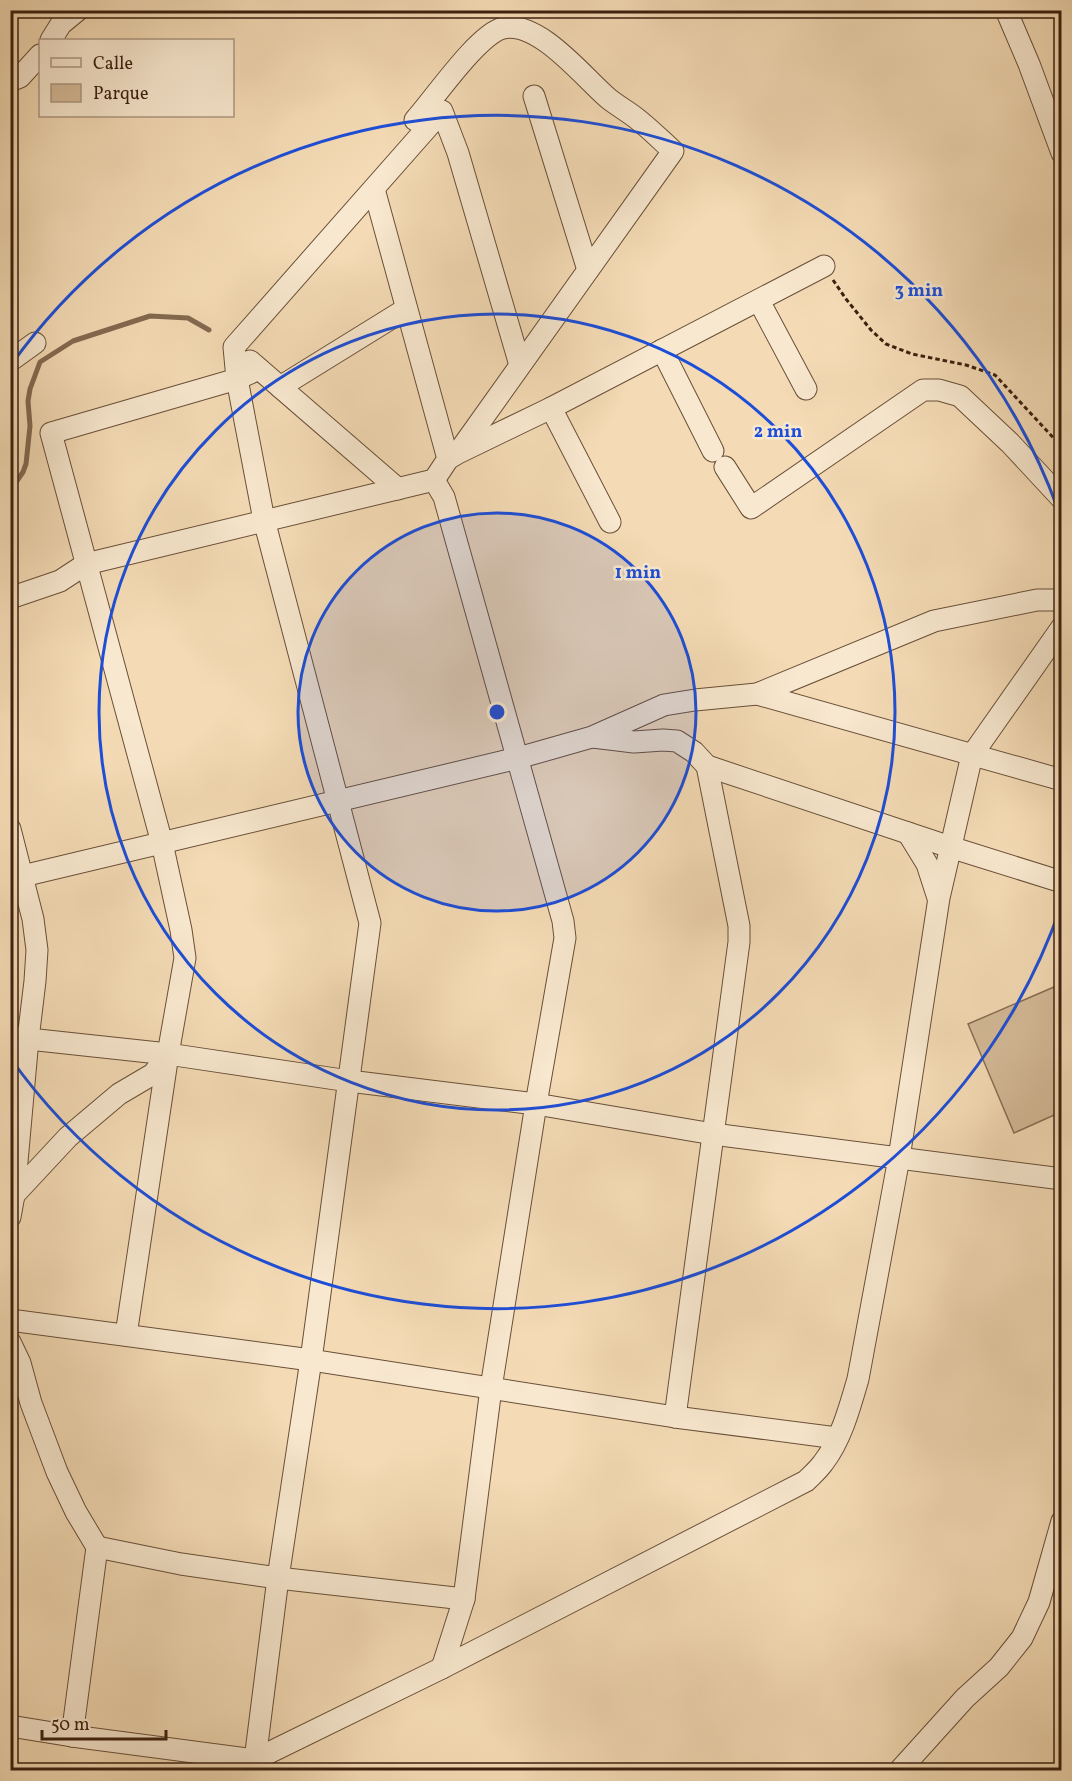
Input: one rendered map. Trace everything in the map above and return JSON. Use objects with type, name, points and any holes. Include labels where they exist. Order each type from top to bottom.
[{"type":"street","points":[[52,39],[61,24],[78,10]]},
{"type":"street","points":[[1006,10],[1062,153]]},
{"type":"street","points":[[10,598],[60,581],[86,564],[434,480],[520,365],[673,151],[635,117],[609,99],[580,70],[542,39],[531,32],[503,28],[478,44],[422,113],[322,226]]},
{"type":"street","points":[[10,81],[20,77],[39,56]]},
{"type":"street","points":[[534,96],[588,270]]},
{"type":"street","points":[[255,1760],[278,1578],[311,1360],[370,923],[264,520],[237,379],[234,347],[442,111],[458,153],[520,365]]},
{"type":"street","points":[[374,189],[406,309],[453,456]]},
{"type":"street","points":[[453,456],[824,267]]},
{"type":"street","points":[[759,301],[806,389]]},
{"type":"street","points":[[280,387],[406,309]]},
{"type":"street","points":[[10,361],[35,343]]},
{"type":"street","points":[[234,347],[398,489]]},
{"type":"street","points":[[662,350],[719,459],[751,508],[923,390],[939,390],[960,396],[1010,443],[1062,500]]},
{"type":"street","points":[[126,1335],[168,1054],[185,958],[182,930],[162,843],[51,433],[237,379],[259,369]]},
{"type":"street","points":[[551,408],[610,522]]},
{"type":"street","points":[[434,480],[444,497],[563,921],[565,938],[491,1388],[464,1599],[442,1668]]},
{"type":"street","points":[[17,877],[518,758],[592,737],[664,705],[757,694],[934,621],[1037,600],[1062,600]]},
{"type":"street","points":[[233,1770],[442,1668],[806,1481],[823,1463],[849,1410],[858,1379],[898,1158],[939,898],[972,754],[1062,627]]},
{"type":"street","points":[[757,694],[1062,780]]},
{"type":"street","points":[[592,737],[634,742],[677,741],[694,752],[707,766],[1062,882]]},
{"type":"street","points":[[675,1417],[739,942],[739,926],[707,766]]},
{"type":"street","points":[[10,829],[17,877],[33,919],[37,950],[35,981],[19,1038],[14,1195],[10,1217]]},
{"type":"street","points":[[908,833],[927,864],[939,898]]},
{"type":"street","points":[[19,1038],[168,1054],[349,1081],[536,1104],[713,1134],[1062,1179]]},
{"type":"street","points":[[14,1195],[68,1137],[119,1094],[153,1074],[168,1054]]},
{"type":"street","points":[[10,1320],[311,1360],[675,1417],[837,1438]]},
{"type":"street","points":[[10,1342],[20,1363],[31,1403],[57,1472],[76,1512],[97,1547],[72,1736]]},
{"type":"street","points":[[900,1770],[965,1698],[999,1667],[1022,1638],[1039,1602],[1062,1521]]},
{"type":"street","points":[[97,1547],[182,1564],[278,1578],[464,1599]]},
{"type":"street","points":[[10,1726],[255,1760]]},
{"type":"path","points":[[824,267],[846,299],[871,330],[886,344],[912,354],[966,365],[995,375],[1062,447]]},
{"type":"green space","points":[[1061,984],[1061,1112],[1014,1133],[968,1024]]},
{"type":"waterway","points":[[10,491],[26,464],[30,426],[28,401],[40,362],[73,341],[150,316],[188,318],[209,330]]}]
